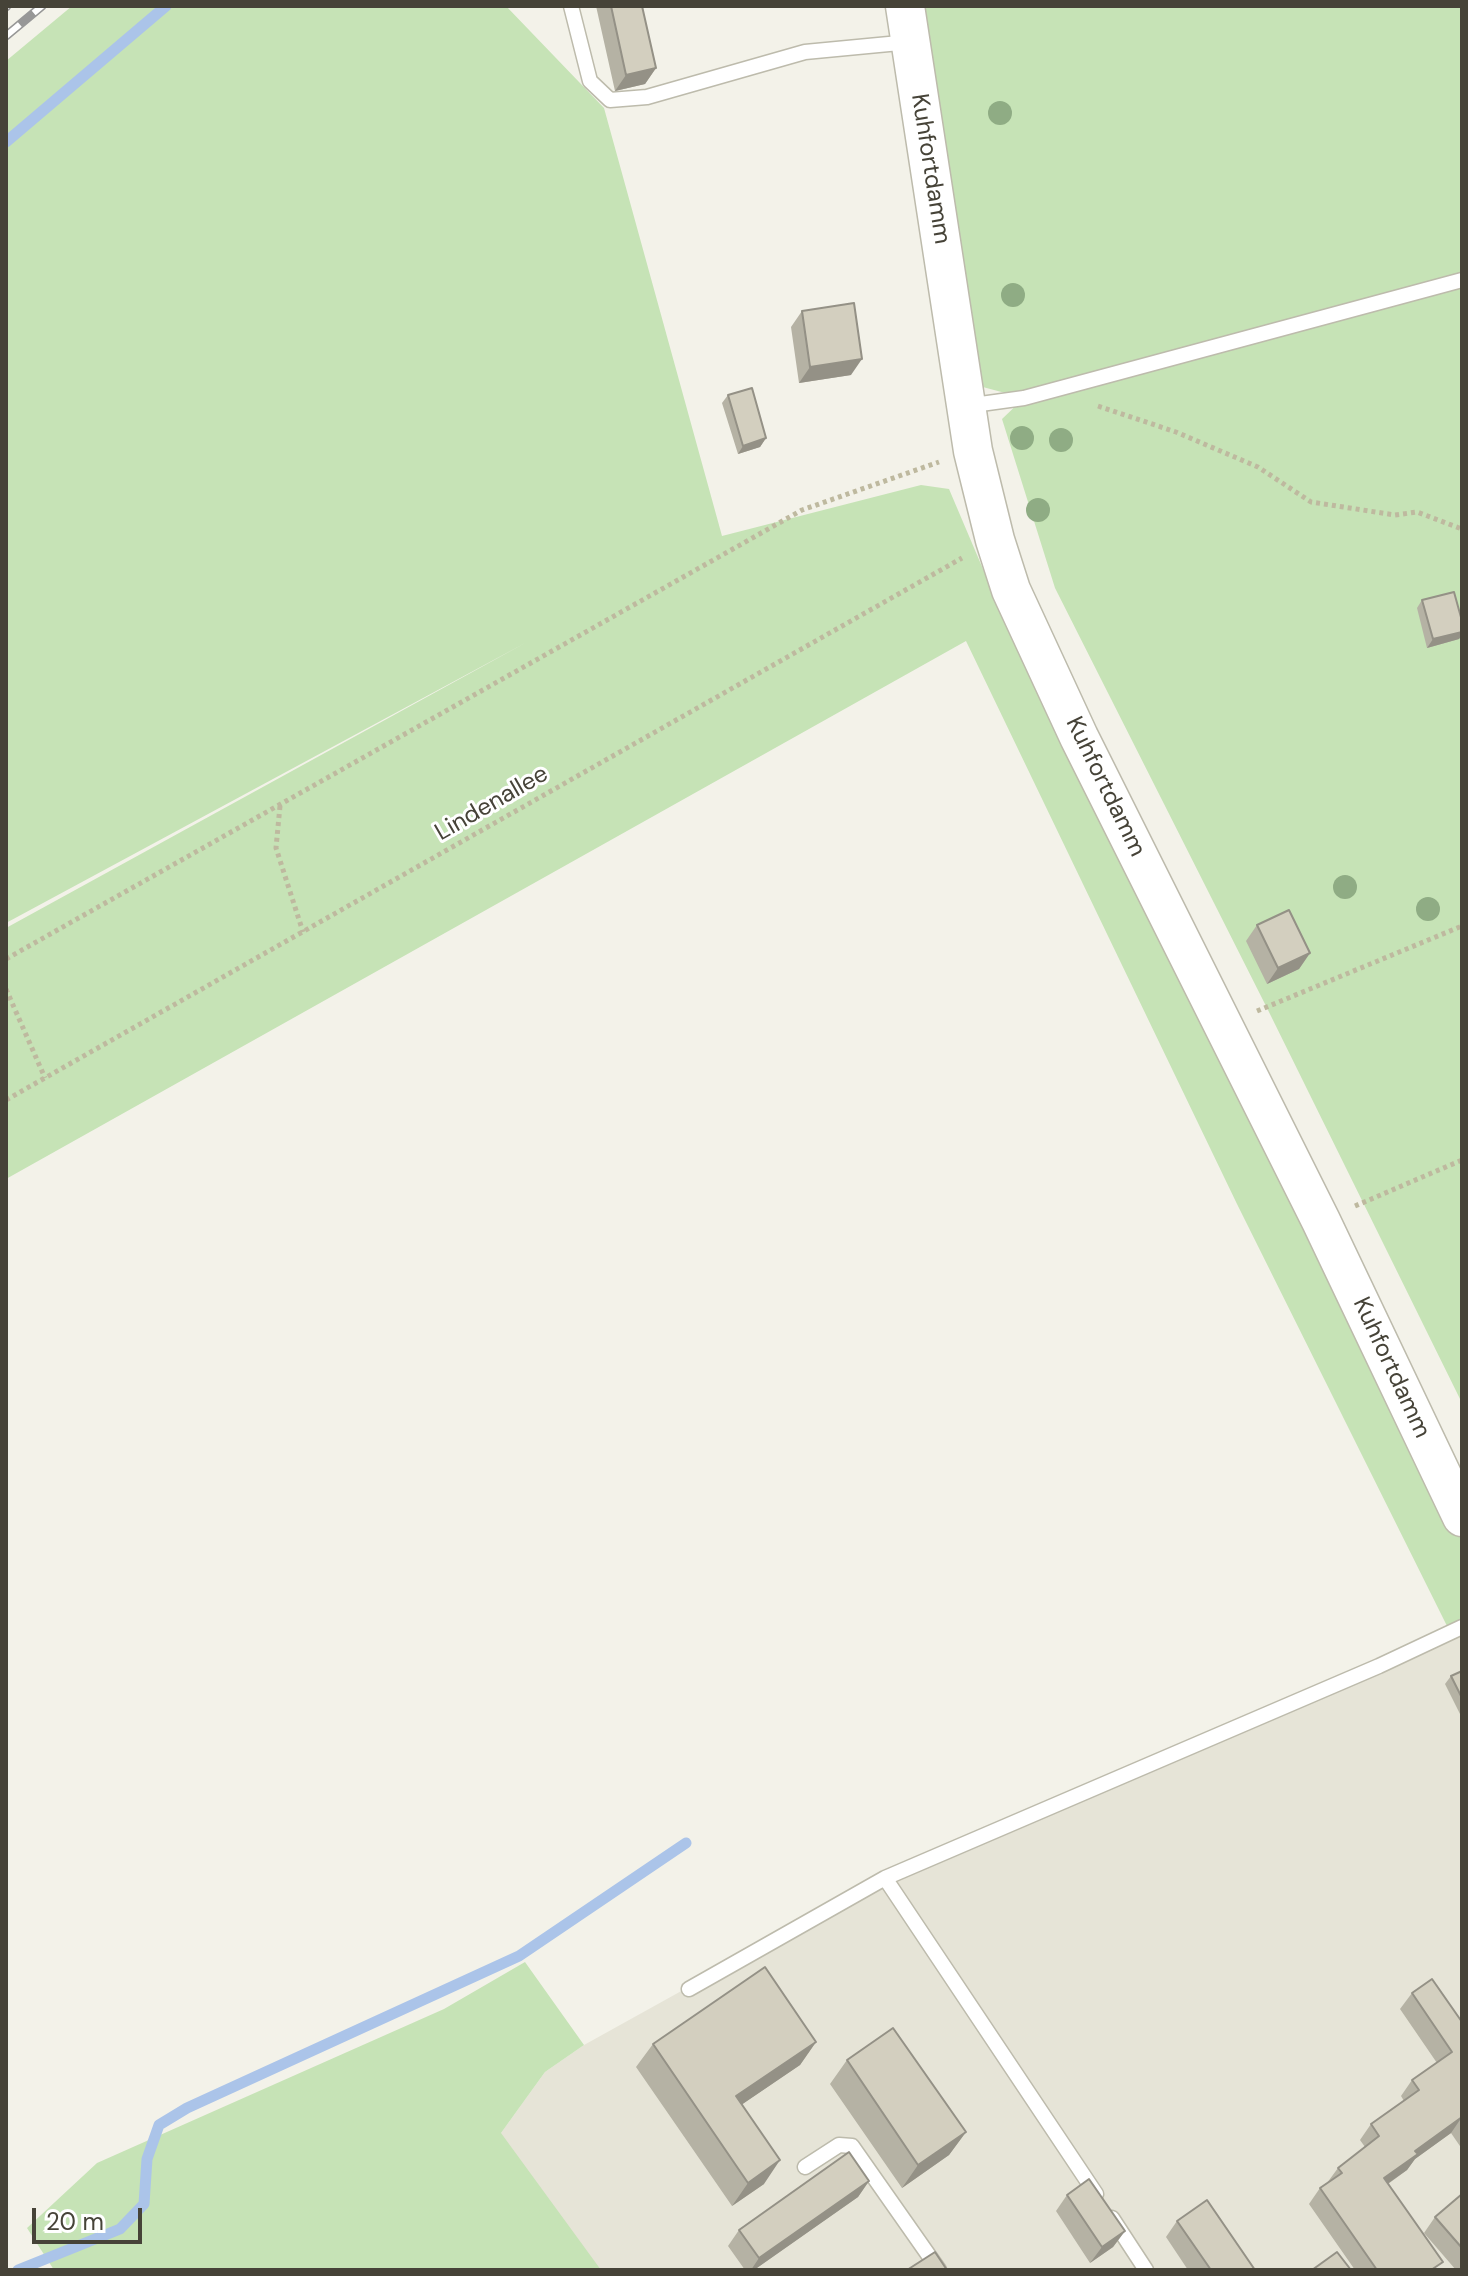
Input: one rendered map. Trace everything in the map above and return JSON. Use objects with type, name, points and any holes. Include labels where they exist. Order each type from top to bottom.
[{"type":"street","name":"Kuhfortdamm","points":[[908,24],[973,451],[1011,590],[1079,737],[1321,1221],[1462,1517]]},
{"type":"lane","points":[[571,6],[590,81],[610,100],[647,97],[908,24]]},
{"type":"lane","points":[[966,406],[1024,398],[1462,280]]},
{"type":"lane","points":[[689,1989],[885,1878],[1379,1666],[1462,1627]]},
{"type":"lane","points":[[885,1878],[1146,2270]]},
{"type":"lane","points":[[805,2167],[839,2145],[852,2146],[939,2270]]},
{"type":"path","points":[[1066,387],[1085,401],[1176,432],[1258,467],[1311,502],[1395,515],[1417,512],[1462,529]]},
{"type":"path","points":[[6,959],[802,510],[973,451]]},
{"type":"path","name":"Lindenallee","points":[[6,1100],[995,540]]},
{"type":"path","points":[[280,805],[276,848],[303,932]]},
{"type":"path","points":[[1223,1026],[1462,926]]},
{"type":"path","points":[[6,989],[45,1078]]},
{"type":"path","points":[[1321,1221],[1462,1160]]},
{"type":"shaded area","points":[[1462,1634],[1462,2270],[364,2270],[501,2133],[545,2072],[584,2045],[885,1878]]},
{"type":"green space","points":[[72,6],[506,6],[604,108],[722,536],[921,485],[949,489],[997,602],[1315,1224],[1462,1537],[1462,1624],[1449,1630],[1237,1204],[966,641],[6,1179],[6,928],[527,642],[6,923],[6,61]]},
{"type":"green space","points":[[912,6],[1462,6],[1462,1403],[1055,588],[1002,419],[1024,398],[979,386]]},
{"type":"green space","points":[[525,1962],[584,2045],[545,2072],[501,2133],[601,2270],[54,2270],[27,2228],[97,2163],[444,2009]]},
{"type":"building","points":[[611,6],[642,6],[656,68],[626,75]]},
{"type":"building","points":[[854,303],[862,359],[810,367],[802,311]]},
{"type":"building","points":[[752,388],[766,438],[743,446],[728,395]]},
{"type":"building","points":[[1454,592],[1462,632],[1433,639],[1422,600]]},
{"type":"building","points":[[1289,910],[1310,953],[1278,968],[1257,925]]},
{"type":"building","points":[[1462,1671],[1462,1698],[1451,1676]]},
{"type":"building","points":[[765,1967],[816,2042],[736,2096],[780,2160],[748,2183],[653,2044]]},
{"type":"building","points":[[1432,1979],[1462,2022],[1462,2117],[1384,2178],[1443,2262],[1431,2270],[1377,2270],[1320,2188],[1342,2173],[1338,2168],[1379,2136],[1371,2124],[1419,2090],[1412,2080],[1452,2052],[1412,1993]]},
{"type":"building","points":[[893,2028],[966,2132],[918,2165],[847,2060]]},
{"type":"building","points":[[849,2152],[869,2181],[759,2258],[739,2230]]},
{"type":"building","points":[[1089,2179],[1125,2231],[1102,2247],[1067,2195]]},
{"type":"building","points":[[1462,2194],[1462,2248],[1435,2217]]},
{"type":"building","points":[[1207,2200],[1255,2270],[1211,2270],[1177,2221]]},
{"type":"building","points":[[935,2252],[947,2270],[907,2270]]},
{"type":"building","points":[[1337,2252],[1351,2270],[1312,2270]]},
{"type":"waterway","points":[[6,142],[166,6]]},
{"type":"waterway","points":[[18,2270],[120,2229],[144,2204],[147,2159],[159,2125],[187,2108],[519,1956],[686,1843]]},
{"type":"railway","points":[[6,36],[42,6]]}]
